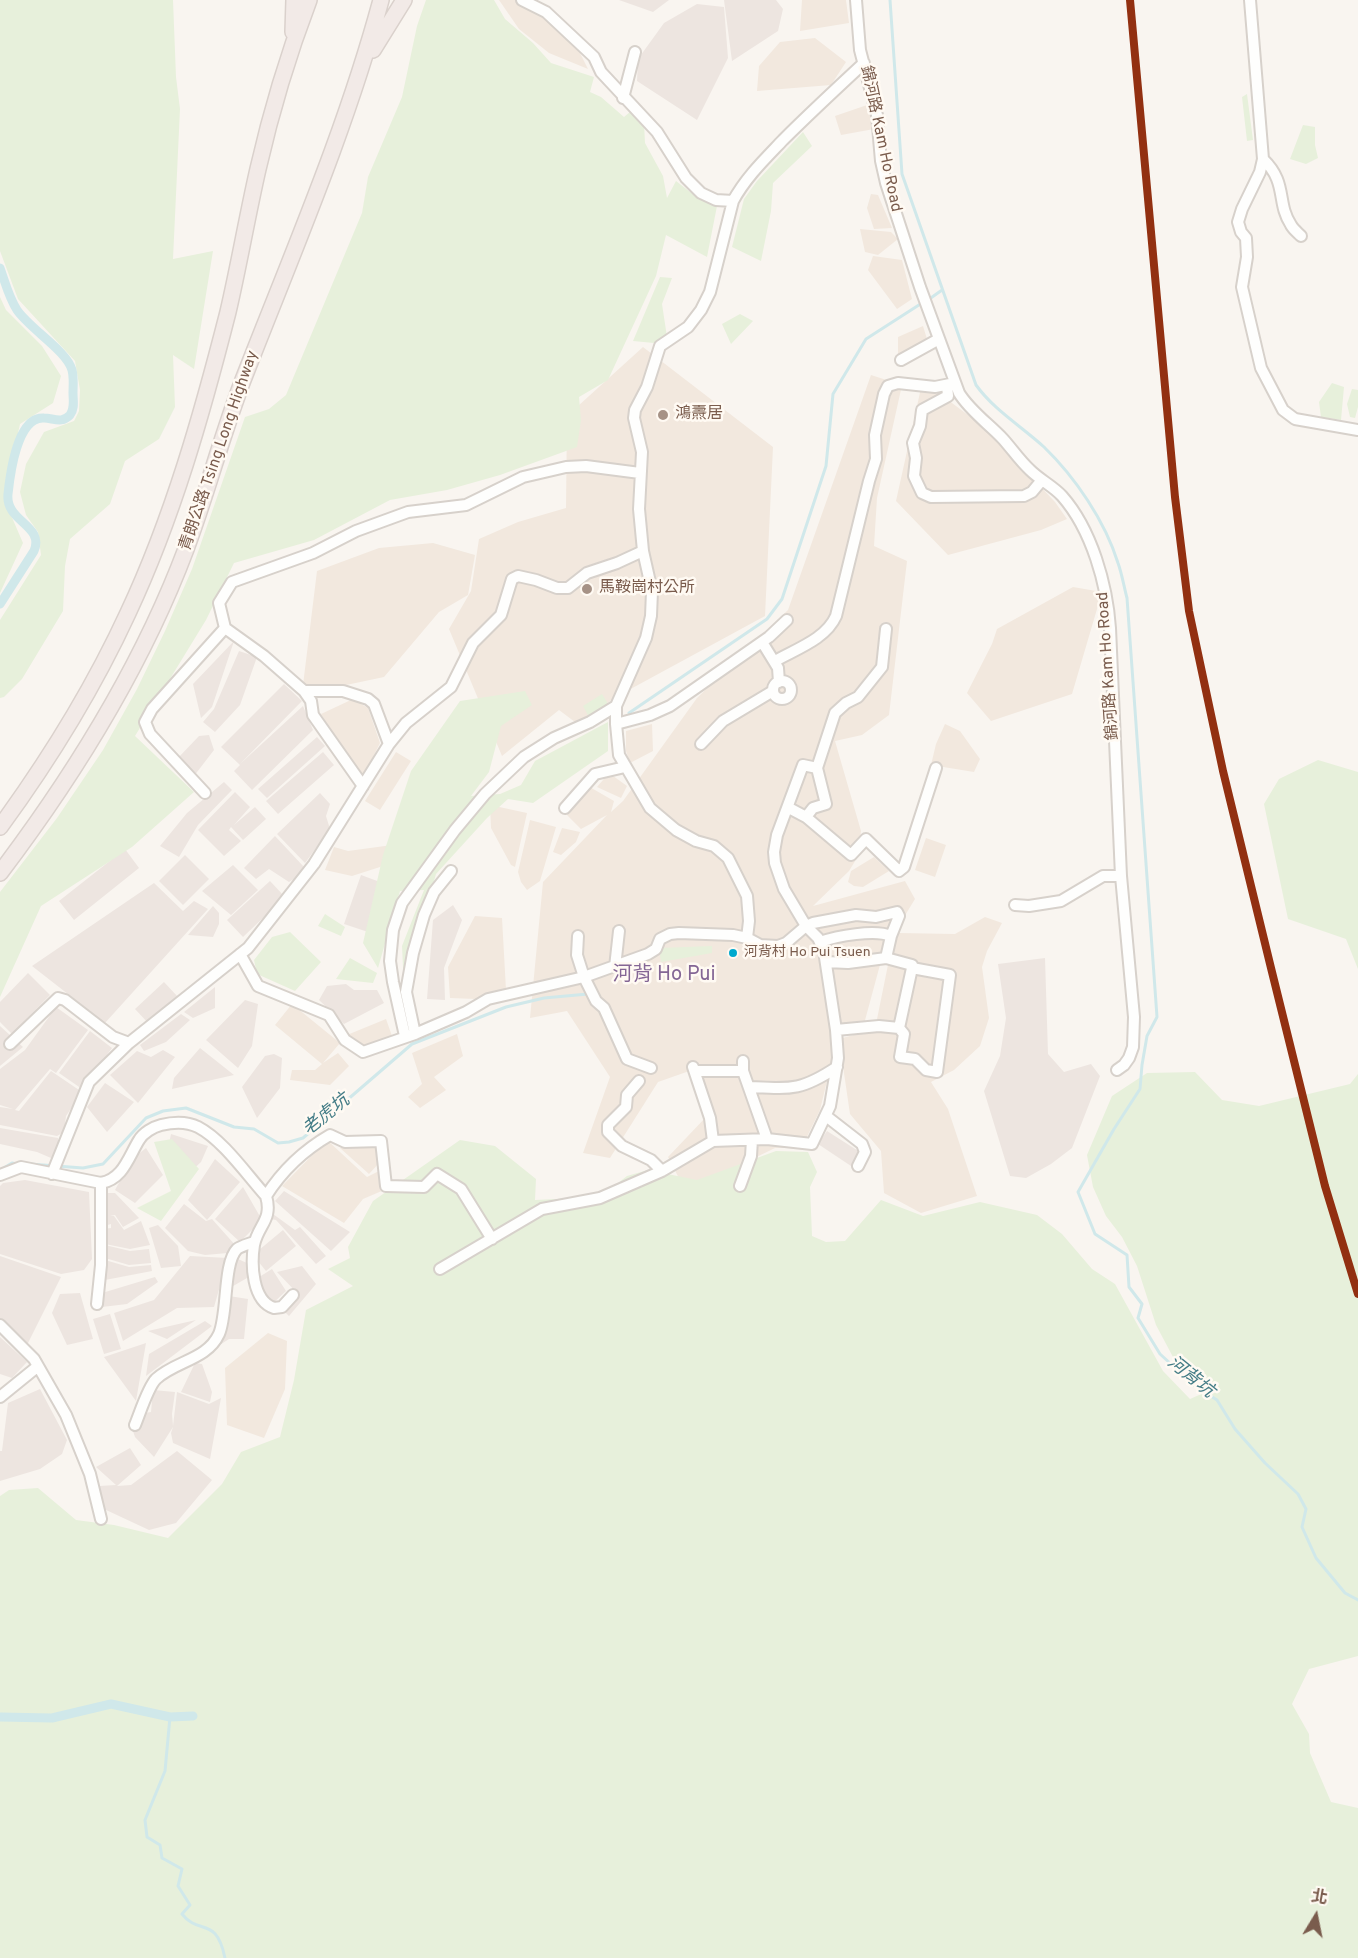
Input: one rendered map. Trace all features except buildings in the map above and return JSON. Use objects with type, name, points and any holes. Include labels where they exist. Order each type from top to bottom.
[{"type":"highway","points":[[293,44],[294,0]]},
{"type":"highway","name":"青朗公路 Tsing Long Highway","points":[[0,827],[62,737],[103,665],[128,614],[162,532],[186,464],[217,352],[228,311],[258,167],[293,44],[309,0]]},
{"type":"highway","name":"青朗公路 Tsing Long Highway","points":[[0,873],[45,813],[88,747],[156,620],[186,550],[236,399],[363,66],[381,0]]},
{"type":"highway","points":[[363,66],[404,0]]},
{"type":"street","points":[[522,0],[546,12],[594,57],[601,72],[657,132],[686,178],[701,193],[716,200],[734,201]]},
{"type":"street","name":"錦河路 Kam Ho Road","points":[[856,0],[858,34],[877,115],[881,161],[886,183],[939,339],[951,384],[964,401],[1003,439],[1031,471],[1062,496],[1069,505],[1099,565],[1106,590],[1110,628],[1121,876],[1134,1034],[1129,1058],[1117,1070]]},
{"type":"street","points":[[1250,0],[1263,159],[1238,222],[1246,238],[1247,257],[1242,287],[1261,368],[1283,410],[1295,419],[1358,430]]},
{"type":"street","points":[[623,98],[635,52]]},
{"type":"street","points":[[747,938],[749,921],[747,896],[728,858],[717,849],[692,839],[660,818],[645,802],[618,752],[616,706],[644,645],[649,626],[652,591],[643,551],[639,509],[642,452],[634,418],[635,410],[648,387],[660,346],[688,327],[701,310],[710,292],[734,201],[740,188],[752,171],[864,63]]},
{"type":"street","points":[[1263,159],[1277,176],[1290,224],[1300,236]]},
{"type":"street","points":[[901,360],[939,339]]},
{"type":"street","points":[[775,661],[823,633],[833,623],[876,459],[875,435],[885,390],[892,384],[935,387],[951,384],[948,396],[922,410],[920,426],[913,443],[916,458],[914,476],[922,493],[931,498],[1024,496],[1032,492],[1042,480]]},
{"type":"street","points":[[363,786],[314,715],[311,701],[304,691],[264,656],[225,628],[219,603],[232,582],[313,553],[356,531],[408,512],[466,505],[523,477],[566,467],[586,466],[640,473]]},
{"type":"street","points":[[53,1172],[88,1082],[129,1043],[248,948],[314,864],[389,744],[409,719],[451,687],[473,643],[501,615],[514,577],[536,580],[560,589],[568,588],[587,573],[643,551]]},
{"type":"street","points":[[616,724],[650,715],[670,706],[762,642],[787,620]]},
{"type":"street","points":[[205,793],[150,734],[145,722],[152,709],[225,628]]},
{"type":"street","points":[[806,817],[813,808],[826,804],[817,768],[835,713],[846,703],[858,697],[882,667],[886,629]]},
{"type":"street","points":[[701,744],[723,721],[776,687],[778,668],[762,642]]},
{"type":"street","points":[[304,691],[343,691],[368,699],[374,704],[389,744]]},
{"type":"street","points":[[410,1035],[393,982],[390,961],[393,930],[402,903],[477,803],[524,757],[554,738],[591,722],[616,706]]},
{"type":"street","points":[[440,1269],[542,1209],[600,1198],[662,1171],[712,1141],[767,1139],[812,1144],[826,1116],[837,1067],[836,1030],[826,962],[820,942],[806,926],[784,889],[775,862],[774,846],[803,765],[817,768]]},
{"type":"street","points":[[565,808],[595,774],[625,767]]},
{"type":"street","points":[[789,808],[806,817],[851,855],[866,839],[899,871],[904,867],[936,768]]},
{"type":"street","points":[[410,1035],[406,992],[412,953],[434,892],[451,872]]},
{"type":"street","points":[[1015,905],[1029,906],[1061,901],[1103,876],[1121,876]]},
{"type":"street","points":[[240,954],[258,986],[329,1015],[345,1040],[363,1052],[466,1012],[488,999],[584,977],[615,967],[652,952],[660,939],[670,934],[726,934],[747,938],[759,945],[782,945],[813,923],[856,915],[876,918],[897,912],[898,920],[886,957]]},
{"type":"street","points":[[615,967],[619,931]]},
{"type":"street","points":[[820,942],[832,938],[882,933],[891,936]]},
{"type":"street","points":[[578,936],[577,956],[584,977],[596,1001],[604,1008],[627,1059],[651,1068]]},
{"type":"street","points":[[826,962],[848,963],[886,957],[912,965],[912,968],[950,975],[936,1072],[926,1070],[915,1059],[900,1057],[904,1034],[899,1028],[879,1026],[836,1030]]},
{"type":"street","points":[[899,1028],[912,968]]},
{"type":"street","points":[[10,1044],[58,998],[65,1000],[113,1037],[129,1043]]},
{"type":"street","points":[[712,1141],[710,1118],[694,1069],[743,1066],[767,1139]]},
{"type":"street","points":[[749,1087],[794,1088],[809,1084],[837,1067]]},
{"type":"street","points":[[639,1081],[627,1095],[626,1107],[608,1125],[608,1132],[622,1146],[651,1160],[662,1171]]},
{"type":"street","points":[[826,1116],[862,1144],[865,1152],[858,1166]]},
{"type":"street","points":[[0,1175],[21,1167],[100,1183],[110,1181],[119,1175],[141,1137],[156,1126],[174,1122],[196,1126],[216,1140],[266,1197],[269,1207],[267,1218],[254,1242],[255,1283],[259,1294],[267,1305],[274,1308],[282,1307],[293,1295]]},
{"type":"street","points":[[266,1197],[274,1184],[299,1157],[330,1135],[345,1142],[381,1141],[386,1186],[424,1187],[437,1174],[461,1189],[492,1239]]},
{"type":"street","points":[[740,1186],[751,1156],[752,1140]]},
{"type":"street","points":[[97,1304],[101,1265],[100,1183]]},
{"type":"street","points":[[135,1425],[155,1381],[202,1353],[219,1335],[233,1256],[237,1249],[254,1242]]},
{"type":"street","points":[[0,1325],[34,1359],[66,1415],[90,1474],[101,1519]]},
{"type":"street","points":[[0,1397],[37,1367]]},
{"type":"shaded area","points":[[499,0],[517,0],[543,14],[577,47],[588,69],[549,53],[519,29]]},
{"type":"shaded area","points":[[619,0],[669,0],[653,12]]},
{"type":"shaded area","points":[[724,0],[776,0],[783,9],[778,31],[732,61]]},
{"type":"shaded area","points":[[802,0],[846,0],[849,23],[800,31]]},
{"type":"shaded area","points":[[697,4],[724,7],[728,58],[697,120],[637,81],[638,59],[664,23]]},
{"type":"shaded area","points":[[815,38],[846,62],[831,85],[757,91],[759,66],[780,42]]},
{"type":"shaded area","points":[[870,104],[874,129],[841,135],[835,116]]},
{"type":"shaded area","points":[[871,194],[878,195],[892,228],[874,229],[867,208]]},
{"type":"shaded area","points":[[860,229],[891,232],[898,239],[878,255],[865,252]]},
{"type":"shaded area","points":[[873,256],[902,260],[912,299],[897,309],[868,270]]},
{"type":"shaded area","points":[[923,326],[927,339],[898,355],[898,337]]},
{"type":"shaded area","points":[[643,347],[773,447],[765,616],[614,698],[579,725],[559,710],[502,756],[449,629],[471,591],[479,539],[518,522],[566,508],[567,416]]},
{"type":"shaded area","points":[[871,375],[902,385],[877,498],[874,546],[907,561],[889,715],[862,735],[835,741],[861,831],[857,858],[849,871],[813,906],[905,881],[915,899],[884,950],[864,1024],[838,1035],[820,1110],[802,1147],[775,1148],[697,1186],[683,1186],[668,1157],[706,1117],[695,1069],[658,1082],[610,1158],[583,1153],[610,1077],[567,1011],[530,1018],[543,882],[607,815],[581,829],[567,815],[588,786],[614,801],[611,812],[623,801],[697,698],[788,610]]},
{"type":"shaded area","points":[[921,388],[940,394],[984,427],[1055,502],[1067,519],[1041,530],[948,555],[896,501]]},
{"type":"shaded area","points":[[433,543],[475,555],[468,595],[439,612],[384,677],[313,692],[303,685],[317,571],[379,548]]},
{"type":"shaded area","points":[[1073,587],[1102,592],[1072,694],[991,721],[967,693],[992,644],[997,629]]},
{"type":"shaded area","points":[[234,641],[212,707],[201,718],[193,684]]},
{"type":"shaded area","points":[[239,651],[257,657],[240,705],[215,732],[203,722],[214,709]]},
{"type":"shaded area","points":[[284,684],[302,701],[240,764],[303,706],[313,730],[252,790],[234,771],[240,765],[221,747]]},
{"type":"shaded area","points":[[353,699],[368,708],[380,743],[363,777],[346,756],[321,714]]},
{"type":"shaded area","points":[[652,724],[653,751],[630,763],[626,751],[626,731]]},
{"type":"shaded area","points":[[945,724],[960,731],[980,759],[974,772],[931,765],[936,744]]},
{"type":"shaded area","points":[[209,735],[214,750],[194,776],[177,759],[199,736]]},
{"type":"shaded area","points":[[317,737],[325,746],[267,798],[258,789]]},
{"type":"shaded area","points":[[323,752],[334,765],[278,814],[266,801]]},
{"type":"shaded area","points":[[396,752],[411,761],[380,810],[365,801]]},
{"type":"shaded area","points":[[609,773],[627,786],[621,798],[597,787]]},
{"type":"shaded area","points":[[224,782],[232,790],[198,825],[179,857],[160,846],[187,813]]},
{"type":"shaded area","points":[[235,792],[250,807],[234,825],[255,807],[266,819],[243,840],[231,827],[229,830],[241,841],[224,856],[198,830]]},
{"type":"shaded area","points":[[320,793],[330,804],[326,816],[330,829],[305,863],[277,834]]},
{"type":"shaded area","points":[[490,805],[527,813],[515,867],[511,865],[491,828]]},
{"type":"shaded area","points":[[530,820],[556,827],[540,881],[527,890],[518,872]]},
{"type":"shaded area","points":[[562,828],[580,832],[576,842],[561,855],[553,852]]},
{"type":"shaded area","points":[[275,836],[304,867],[302,874],[289,882],[269,869],[256,879],[244,868]]},
{"type":"shaded area","points":[[926,838],[946,845],[935,877],[915,870]]},
{"type":"shaded area","points":[[407,843],[408,858],[352,876],[325,870],[334,847],[348,851]]},
{"type":"shaded area","points":[[125,849],[139,868],[74,920],[59,901]]},
{"type":"shaded area","points":[[185,855],[209,879],[183,905],[159,881]]},
{"type":"shaded area","points":[[874,857],[889,871],[863,887],[854,886],[848,882],[851,871]]},
{"type":"shaded area","points":[[233,865],[258,890],[231,915],[202,891]]},
{"type":"shaded area","points":[[361,875],[388,885],[371,933],[344,924]]},
{"type":"shaded area","points":[[270,881],[285,897],[243,937],[227,920]]},
{"type":"shaded area","points":[[154,883],[183,911],[194,901],[208,909],[105,1023],[32,966]]},
{"type":"shaded area","points":[[453,905],[462,920],[444,968],[445,1000],[427,999],[433,920]]},
{"type":"shaded area","points":[[213,906],[219,913],[219,924],[213,937],[188,935]]},
{"type":"shaded area","points":[[475,916],[502,918],[506,990],[476,999],[450,998],[448,967]]},
{"type":"shaded area","points":[[985,917],[1002,923],[987,951],[982,967],[989,1018],[980,1046],[954,1070],[931,1082],[948,1109],[977,1196],[921,1213],[884,1193],[881,1151],[850,1114],[839,1039],[875,1029],[891,950],[899,933],[955,934]]},
{"type":"shaded area","points":[[1045,958],[1048,1054],[1064,1072],[1091,1064],[1100,1076],[1072,1148],[1051,1164],[1026,1178],[1010,1176],[984,1091],[1000,1056],[1006,1018],[998,964]]},
{"type":"shaded area","points":[[28,973],[50,995],[12,1034],[0,1022],[0,1002]]},
{"type":"shaded area","points":[[164,982],[178,997],[149,1024],[135,1009]]},
{"type":"shaded area","points":[[346,984],[354,990],[377,990],[384,1003],[344,1024],[319,1000],[327,986]]},
{"type":"shaded area","points":[[215,987],[215,1008],[193,1018],[184,1012]]},
{"type":"shaded area","points":[[245,1000],[258,1004],[252,1046],[238,1068],[206,1040]]},
{"type":"shaded area","points":[[292,1004],[340,1043],[323,1063],[338,1053],[349,1066],[330,1085],[290,1080],[292,1070],[315,1070],[322,1064],[275,1025]]},
{"type":"shaded area","points":[[56,1007],[88,1030],[56,1073],[50,1069],[15,1110],[19,1111],[51,1071],[82,1092],[66,1116],[64,1132],[57,1136],[0,1125],[0,1107],[13,1109],[0,1105],[0,1069],[25,1050]]},
{"type":"shaded area","points":[[181,1014],[190,1020],[166,1042],[144,1051],[140,1045]]},
{"type":"shaded area","points":[[386,1019],[392,1036],[362,1048],[347,1035]]},
{"type":"shaded area","points":[[0,1026],[23,1047],[0,1066]]},
{"type":"shaded area","points":[[90,1031],[112,1048],[82,1089],[59,1073]]},
{"type":"shaded area","points":[[457,1034],[463,1056],[434,1077],[446,1090],[420,1108],[408,1097],[422,1084],[412,1053]]},
{"type":"shaded area","points":[[200,1048],[234,1075],[172,1089],[174,1078]]},
{"type":"shaded area","points":[[163,1050],[175,1057],[138,1103],[110,1075],[137,1051],[151,1057]]},
{"type":"shaded area","points":[[274,1054],[282,1058],[280,1088],[257,1118],[242,1087],[265,1056]]},
{"type":"shaded area","points":[[105,1083],[134,1102],[107,1132],[87,1107]]},
{"type":"shaded area","points":[[0,1128],[58,1138],[59,1146],[51,1158],[37,1152],[0,1144]]},
{"type":"shaded area","points":[[827,1131],[863,1154],[854,1168],[818,1144]]},
{"type":"shaded area","points":[[171,1134],[208,1146],[201,1162],[186,1176],[167,1154]]},
{"type":"shaded area","points":[[327,1140],[367,1177],[381,1170],[391,1187],[363,1199],[344,1223],[282,1186]]},
{"type":"shaded area","points":[[376,1145],[380,1162],[369,1174],[340,1148]]},
{"type":"shaded area","points":[[146,1148],[163,1175],[135,1203],[115,1190],[132,1159]]},
{"type":"shaded area","points":[[215,1159],[240,1182],[207,1220],[188,1200]]},
{"type":"shaded area","points":[[25,1180],[89,1192],[92,1259],[84,1270],[61,1274],[0,1254],[0,1186],[3,1183]]},
{"type":"shaded area","points":[[243,1187],[262,1220],[240,1242],[215,1219]]},
{"type":"shaded area","points":[[284,1191],[350,1232],[331,1251],[275,1201]]},
{"type":"shaded area","points":[[105,1193],[115,1193],[139,1218],[123,1227],[115,1215],[110,1216],[114,1216],[124,1230],[141,1221],[150,1245],[130,1249],[105,1244],[103,1229],[111,1228],[111,1224],[97,1228]]},
{"type":"shaded area","points":[[184,1204],[206,1221],[212,1219],[236,1246],[228,1253],[205,1255],[188,1251],[165,1228]]},
{"type":"shaded area","points":[[273,1214],[295,1230],[300,1227],[326,1256],[316,1264],[276,1220],[271,1219]]},
{"type":"shaded area","points":[[158,1225],[178,1246],[181,1266],[161,1268],[149,1228]]},
{"type":"shaded area","points":[[283,1230],[296,1246],[266,1271],[253,1255]]},
{"type":"shaded area","points":[[105,1245],[130,1251],[149,1249],[151,1263],[129,1265],[105,1258]]},
{"type":"shaded area","points":[[0,1256],[61,1277],[27,1345],[0,1318]]},
{"type":"shaded area","points":[[190,1256],[228,1258],[214,1307],[177,1308],[123,1341],[114,1313],[154,1300]]},
{"type":"shaded area","points":[[238,1259],[249,1264],[247,1278],[228,1289]]},
{"type":"shaded area","points":[[105,1260],[129,1267],[151,1265],[152,1271],[105,1280]]},
{"type":"shaded area","points":[[302,1266],[316,1284],[289,1316],[283,1310],[297,1293],[277,1272]]},
{"type":"shaded area","points":[[272,1269],[286,1291],[271,1305],[256,1279]]},
{"type":"shaded area","points":[[155,1277],[158,1282],[127,1304],[102,1307],[102,1293]]},
{"type":"shaded area","points":[[80,1293],[93,1339],[67,1345],[52,1313],[60,1294]]},
{"type":"shaded area","points":[[229,1296],[248,1299],[244,1339],[229,1339],[206,1354]]},
{"type":"shaded area","points":[[110,1314],[121,1349],[104,1354],[93,1319]]},
{"type":"shaded area","points":[[196,1320],[167,1339],[148,1331]]},
{"type":"shaded area","points":[[205,1321],[212,1326],[146,1376],[149,1354]]},
{"type":"shaded area","points":[[268,1333],[287,1341],[285,1389],[264,1438],[227,1425],[225,1368]]},
{"type":"shaded area","points":[[0,1337],[27,1362],[12,1378],[0,1374]]},
{"type":"shaded area","points":[[146,1343],[136,1401],[104,1357]]},
{"type":"shaded area","points":[[195,1363],[202,1364],[212,1392],[210,1402],[181,1392]]},
{"type":"shaded area","points":[[40,1389],[67,1440],[62,1454],[40,1469],[0,1481],[0,1451],[2,1451],[8,1403]]},
{"type":"shaded area","points":[[153,1390],[175,1392],[173,1426],[177,1392],[209,1404],[221,1398],[210,1459],[173,1443],[171,1433],[173,1427],[154,1457],[135,1437],[133,1431],[145,1413],[151,1412]]},
{"type":"shaded area","points":[[130,1448],[141,1465],[117,1486],[131,1485],[177,1451],[212,1480],[176,1523],[149,1530],[104,1509],[99,1486],[116,1485],[96,1467]]},
{"type":"green space","points":[[0,0],[173,0],[176,77],[180,109],[173,259],[213,251],[194,369],[173,355],[175,407],[159,439],[125,461],[110,504],[70,539],[65,566],[63,611],[22,679],[4,697],[0,698],[0,620],[41,555],[38,532],[26,515],[20,492],[26,464],[44,432],[74,421],[79,411],[80,390],[75,361],[18,299],[0,251]]},
{"type":"green space","points":[[426,0],[494,0],[505,19],[533,43],[551,63],[594,77],[590,92],[601,97],[624,117],[630,112],[644,123],[645,143],[663,176],[667,198],[676,181],[694,195],[717,206],[707,257],[666,235],[656,276],[608,380],[579,397],[581,420],[577,447],[500,475],[447,490],[390,500],[314,540],[234,563],[206,620],[135,736],[194,792],[132,847],[41,906],[0,997],[0,892],[57,818],[103,750],[137,689],[192,569],[245,417],[269,409],[286,395],[362,213],[368,177],[402,97],[417,26]]},
{"type":"green space","points":[[1247,94],[1253,140],[1247,141],[1242,97]]},
{"type":"green space","points":[[1303,125],[1315,127],[1318,158],[1306,164],[1290,159]]},
{"type":"green space","points":[[803,132],[812,146],[773,183],[771,211],[761,261],[732,247],[744,199],[757,181]]},
{"type":"green space","points":[[660,277],[672,278],[662,304],[667,337],[654,343],[633,341]]},
{"type":"green space","points":[[0,297],[6,310],[42,346],[61,376],[53,403],[20,424],[4,499],[23,543],[0,593]]},
{"type":"green space","points":[[740,314],[753,321],[731,344],[722,324]]},
{"type":"green space","points":[[1332,383],[1344,387],[1341,420],[1321,417],[1319,402]]},
{"type":"green space","points":[[1352,389],[1358,390],[1358,407],[1355,418],[1350,417],[1347,404]]},
{"type":"green space","points":[[525,691],[532,705],[501,726],[489,772],[471,796],[500,794],[521,785],[535,761],[608,722],[608,751],[533,803],[508,799],[487,818],[436,874],[404,988],[402,946],[424,890],[400,891],[378,968],[363,943],[383,855],[411,771],[460,701]]},
{"type":"green space","points":[[602,694],[610,707],[590,719],[583,706]]},
{"type":"green space","points":[[1318,760],[1358,772],[1358,969],[1346,939],[1288,919],[1264,804],[1279,779]]},
{"type":"green space","points":[[325,914],[345,927],[341,936],[318,926]]},
{"type":"green space","points":[[290,932],[321,962],[295,991],[257,974],[254,960],[272,937]]},
{"type":"green space","points":[[712,946],[712,953],[661,962],[659,948]]},
{"type":"green space","points":[[350,958],[377,973],[373,983],[336,979]]},
{"type":"green space","points":[[1195,1072],[1222,1100],[1259,1106],[1350,1084],[1358,1074],[1358,1656],[1309,1669],[1292,1704],[1309,1734],[1310,1753],[1331,1802],[1358,1808],[1358,1958],[0,1958],[0,1496],[9,1490],[38,1488],[76,1520],[114,1525],[168,1538],[222,1484],[241,1452],[280,1437],[294,1380],[306,1310],[353,1286],[328,1269],[350,1258],[348,1247],[373,1201],[460,1140],[495,1146],[536,1179],[535,1200],[600,1197],[627,1176],[648,1170],[697,1180],[776,1151],[808,1152],[817,1172],[810,1187],[812,1236],[826,1242],[845,1241],[881,1200],[923,1216],[980,1202],[1037,1215],[1062,1234],[1092,1269],[1115,1284],[1163,1371],[1190,1399],[1215,1388],[1202,1376],[1173,1357],[1156,1325],[1137,1266],[1122,1237],[1106,1216],[1093,1187],[1087,1155],[1112,1096],[1147,1073]]},
{"type":"green space","points":[[172,1139],[199,1169],[161,1221],[137,1208],[171,1191],[154,1142]]},
{"type":"waterway","name":"河背坑","points":[[890,0],[902,174],[976,385],[999,410],[1056,459],[1088,500],[1112,547],[1127,598],[1157,1017],[1147,1036],[1140,1089],[1078,1192],[1095,1234],[1127,1255],[1129,1287],[1142,1304],[1138,1318],[1160,1354],[1195,1386],[1217,1400],[1235,1429],[1265,1463],[1298,1494],[1306,1509],[1302,1527],[1316,1558],[1345,1593],[1358,1600]]},
{"type":"waterway","points":[[0,268],[17,310],[63,355],[69,363],[73,376],[73,410],[70,415],[64,419],[35,420],[27,426],[17,448],[9,485],[9,503],[12,511],[30,529],[36,542],[34,551],[0,604]]},
{"type":"waterway","points":[[928,300],[942,290]]},
{"type":"waterway","points":[[629,713],[767,619],[782,599],[826,466],[833,394],[866,339],[922,303]]},
{"type":"waterway","name":"老虎坑","points":[[30,1164],[83,1168],[103,1164],[146,1118],[163,1111],[186,1108],[234,1127],[254,1129],[278,1143],[303,1138],[412,1044],[506,1007],[544,998],[588,994]]},
{"type":"waterway","name":"老虎坑","points":[[2,1169],[12,1163],[18,1164]]},
{"type":"waterway","points":[[0,1717],[52,1718],[111,1704],[170,1717],[193,1716]]},
{"type":"waterway","points":[[170,1717],[165,1771],[145,1820],[147,1837],[160,1845],[162,1858],[182,1869],[178,1886],[190,1905],[182,1914],[188,1920],[207,1928],[217,1936],[225,1958]]},
{"type":"transit line","points":[[1130,0],[1175,497],[1189,611],[1223,771],[1271,968],[1325,1186],[1358,1294]]},
{"type":"place","name":"鴻燾居","points":[[663,415]]},
{"type":"place","name":"馬鞍崗村公所","points":[[587,589]]},
{"type":"place","name":"河背村 Ho Pui Tsuen","points":[[733,953]]},
{"type":"district","name":"河背 Ho Pui","points":[[664,976]]}]
